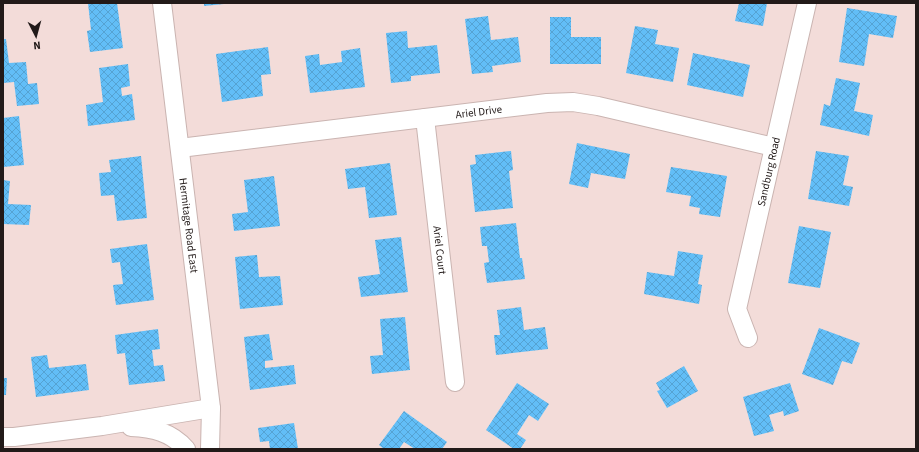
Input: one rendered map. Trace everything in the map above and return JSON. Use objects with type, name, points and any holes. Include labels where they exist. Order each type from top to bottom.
[{"type":"street","name":"Hermitage Road East","points":[[162,3],[211,408],[210,449]]},
{"type":"street","name":"Sandburg Road","points":[[748,338],[737,309],[807,3]]},
{"type":"street","name":"Ariel Drive","points":[[180,148],[547,103],[573,102],[598,106],[774,147]]},
{"type":"street","name":"Ariel Court","points":[[424,118],[455,382]]},
{"type":"street","points":[[3,437],[14,437],[102,426],[211,408]]},
{"type":"street","points":[[102,426],[146,427],[169,434],[186,449]]},
{"type":"building","points":[[88,3],[117,3],[123,48],[90,52],[87,31],[91,30]]},
{"type":"building","points":[[204,3],[224,3],[224,4],[204,6]]},
{"type":"building","points":[[739,3],[767,3],[763,26],[735,21]]},
{"type":"building","points":[[847,8],[897,16],[893,38],[869,34],[864,66],[839,62]]},
{"type":"building","points":[[488,16],[491,40],[518,37],[521,62],[492,66],[493,72],[472,74],[465,19]]},
{"type":"building","points":[[550,17],[571,17],[571,37],[601,37],[601,64],[550,64]]},
{"type":"building","points":[[635,26],[658,30],[655,44],[679,48],[673,82],[626,73]]},
{"type":"building","points":[[407,31],[408,48],[437,45],[440,73],[411,76],[411,81],[391,83],[386,33]]},
{"type":"building","points":[[3,39],[6,39],[9,63],[26,62],[28,84],[37,83],[39,104],[17,106],[14,82],[3,83]]},
{"type":"building","points":[[268,47],[271,74],[261,75],[263,96],[222,102],[216,54]]},
{"type":"building","points":[[360,48],[365,87],[310,93],[305,56],[319,54],[320,65],[342,62],[341,51]]},
{"type":"building","points":[[693,53],[750,65],[743,97],[687,85]]},
{"type":"building","points":[[128,64],[130,86],[121,88],[122,96],[132,94],[135,120],[88,126],[86,105],[103,102],[99,68]]},
{"type":"building","points":[[836,78],[860,83],[854,111],[873,115],[869,136],[820,125],[824,104],[830,106]]},
{"type":"building","points":[[19,116],[24,165],[3,167],[3,118]]},
{"type":"building","points":[[577,143],[630,154],[625,179],[591,173],[588,188],[569,184]]},
{"type":"building","points":[[511,151],[513,170],[509,171],[513,208],[475,212],[470,165],[476,164],[475,155]]},
{"type":"building","points":[[816,151],[849,156],[843,185],[853,187],[849,206],[808,199]]},
{"type":"building","points":[[141,156],[147,218],[117,221],[114,195],[101,196],[99,173],[111,172],[109,160]]},
{"type":"building","points":[[390,163],[397,215],[369,218],[365,187],[348,189],[345,169]]},
{"type":"building","points":[[671,167],[727,176],[720,217],[699,214],[700,208],[689,206],[691,196],[666,192]]},
{"type":"building","points":[[274,176],[280,226],[234,231],[232,214],[248,212],[244,180]]},
{"type":"building","points":[[3,180],[10,181],[8,204],[31,205],[29,225],[3,224]]},
{"type":"building","points":[[516,223],[520,258],[522,258],[525,279],[487,283],[484,263],[489,262],[487,246],[482,246],[480,227]]},
{"type":"building","points":[[799,226],[831,232],[820,288],[788,283]]},
{"type":"building","points":[[401,237],[408,292],[361,297],[358,277],[380,274],[375,240]]},
{"type":"building","points":[[147,244],[154,300],[116,305],[113,285],[123,284],[120,262],[112,263],[110,249]]},
{"type":"building","points":[[678,251],[703,255],[698,284],[702,285],[699,304],[644,294],[647,272],[674,276]]},
{"type":"building","points":[[257,255],[259,277],[280,276],[283,305],[240,309],[235,257]]},
{"type":"building","points":[[521,307],[524,330],[545,327],[548,349],[496,355],[494,335],[500,335],[497,310]]},
{"type":"building","points":[[405,317],[410,370],[372,374],[370,356],[383,355],[380,319]]},
{"type":"building","points":[[819,328],[860,343],[852,364],[842,361],[833,385],[802,374]]},
{"type":"building","points":[[158,329],[160,349],[152,350],[154,366],[163,365],[165,381],[129,385],[125,353],[117,354],[115,335]]},
{"type":"building","points":[[269,334],[273,360],[265,361],[265,368],[294,365],[296,384],[250,390],[244,337]]},
{"type":"building","points":[[47,355],[49,368],[86,364],[89,390],[36,397],[31,357]]},
{"type":"building","points":[[684,366],[698,391],[667,408],[657,391],[660,390],[656,383]]},
{"type":"building","points":[[3,378],[7,378],[6,395],[3,395]]},
{"type":"building","points":[[517,383],[549,404],[538,421],[529,415],[517,434],[526,440],[520,449],[514,449],[486,430]]},
{"type":"building","points":[[790,383],[799,411],[784,416],[783,411],[769,415],[774,431],[754,436],[743,397]]},
{"type":"building","points":[[404,411],[447,442],[442,449],[415,449],[404,442],[399,449],[384,449],[379,445]]},
{"type":"building","points":[[294,423],[298,449],[270,449],[269,441],[260,442],[258,428]]}]
